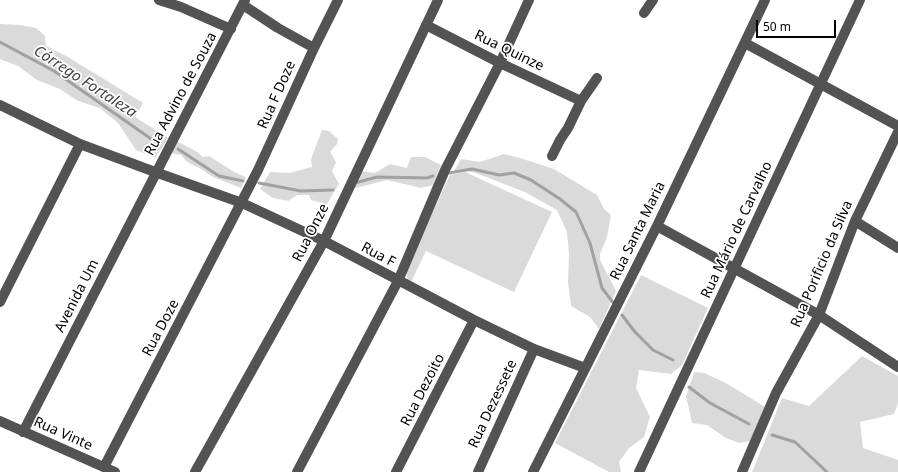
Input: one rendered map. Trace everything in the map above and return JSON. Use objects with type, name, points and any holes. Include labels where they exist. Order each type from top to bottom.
[{"type":"street","points":[[159,0],[181,7],[231,29]]},
{"type":"street","name":"Rua F Doze","points":[[242,202],[338,0]]},
{"type":"street","name":"Rua Onze","points":[[195,472],[324,241],[438,0]]},
{"type":"street","points":[[297,472],[398,281],[445,170],[500,63],[529,0]]},
{"type":"street","points":[[644,13],[653,0]]},
{"type":"street","name":"Rua Santa Maria","points":[[533,472],[656,226],[765,0]]},
{"type":"street","name":"Rua Mário de Carvalho","points":[[639,472],[822,84],[860,0]]},
{"type":"street","points":[[244,3],[278,28],[314,48]]},
{"type":"street","name":"Rua Advino de Souza","points":[[155,172],[244,3]]},
{"type":"street","name":"Rua Quinze","points":[[426,25],[500,63],[581,101]]},
{"type":"street","points":[[745,43],[898,126]]},
{"type":"street","points":[[552,156],[581,101],[598,78]]},
{"type":"street","name":"Rua F","points":[[0,105],[80,144],[242,202],[324,241],[474,320],[534,349],[585,368]]},
{"type":"street","name":"Rua Porificio da Silva","points":[[742,472],[776,393],[818,315],[855,221],[898,132]]},
{"type":"street","points":[[0,302],[80,144]]},
{"type":"street","name":"Avenida Um","points":[[23,432],[155,172]]},
{"type":"street","name":"Rua Doze","points":[[104,467],[242,202]]},
{"type":"street","points":[[855,221],[898,248]]},
{"type":"street","points":[[656,226],[735,268],[818,315],[898,367]]},
{"type":"street","name":"Rua Dezoito","points":[[396,472],[474,320]]},
{"type":"street","name":"Rua Dezessete","points":[[478,472],[534,349]]},
{"type":"street","name":"Rua Vinte","points":[[0,421],[115,472]]},
{"type":"shaded area","points":[[0,24],[20,25],[36,28],[45,36],[46,46],[68,57],[143,103],[135,117],[168,138],[155,158],[136,150],[118,123],[100,108],[78,101],[60,89],[37,80],[18,66],[0,59]]},
{"type":"shaded area","points":[[322,130],[329,131],[338,139],[337,144],[330,152],[336,162],[332,171],[339,184],[327,204],[311,200],[309,195],[297,195],[288,201],[273,198],[260,189],[270,172],[289,173],[312,167],[311,159]]},
{"type":"shaded area","points":[[176,141],[196,151],[203,157],[209,156],[234,172],[246,177],[241,188],[213,177],[187,162],[181,155],[170,153]]},
{"type":"shaded area","points":[[504,154],[554,169],[597,195],[604,209],[611,215],[607,237],[600,254],[600,260],[616,291],[599,329],[590,317],[571,306],[568,282],[569,254],[567,232],[557,210],[525,192],[473,172],[466,171],[453,173],[461,159],[480,162]]},
{"type":"shaded area","points":[[411,157],[425,157],[441,165],[433,185],[421,188],[387,180],[352,189],[360,171],[375,173],[390,164],[407,168]]},
{"type":"shaded area","points":[[465,172],[552,212],[514,292],[426,251],[411,282],[407,280],[406,269],[450,175]]},
{"type":"shaded area","points":[[641,275],[708,308],[682,365],[671,374],[639,370],[636,388],[650,417],[644,437],[629,448],[619,462],[621,472],[609,472],[555,443]]},
{"type":"shaded area","points":[[862,356],[898,376],[898,403],[894,414],[860,422],[863,448],[898,460],[898,472],[752,472],[782,398],[809,406]]},
{"type":"shaded area","points":[[694,372],[704,373],[726,383],[765,407],[750,441],[739,443],[726,438],[707,425],[692,423],[686,396]]},
{"type":"waterway","name":"Córrego Fortaleza","points":[[0,42],[54,71],[157,143]]},
{"type":"waterway","name":"Córrego Fortaleza","points":[[178,149],[219,176],[243,181]]},
{"type":"waterway","name":"Córrego Fortaleza","points":[[449,173],[472,169],[499,175],[514,173],[531,180],[560,199],[576,212],[590,243],[602,288],[615,305]]},
{"type":"waterway","name":"Córrego Fortaleza","points":[[355,183],[377,177],[427,178],[433,176]]},
{"type":"waterway","name":"Córrego Fortaleza","points":[[259,183],[301,191],[333,190]]},
{"type":"waterway","name":"Córrego Fortaleza","points":[[622,315],[635,332],[653,350],[673,360]]},
{"type":"waterway","name":"Córrego Fortaleza","points":[[689,387],[710,403],[749,424]]},
{"type":"waterway","name":"Córrego Fortaleza","points":[[772,435],[795,442],[827,472]]}]
